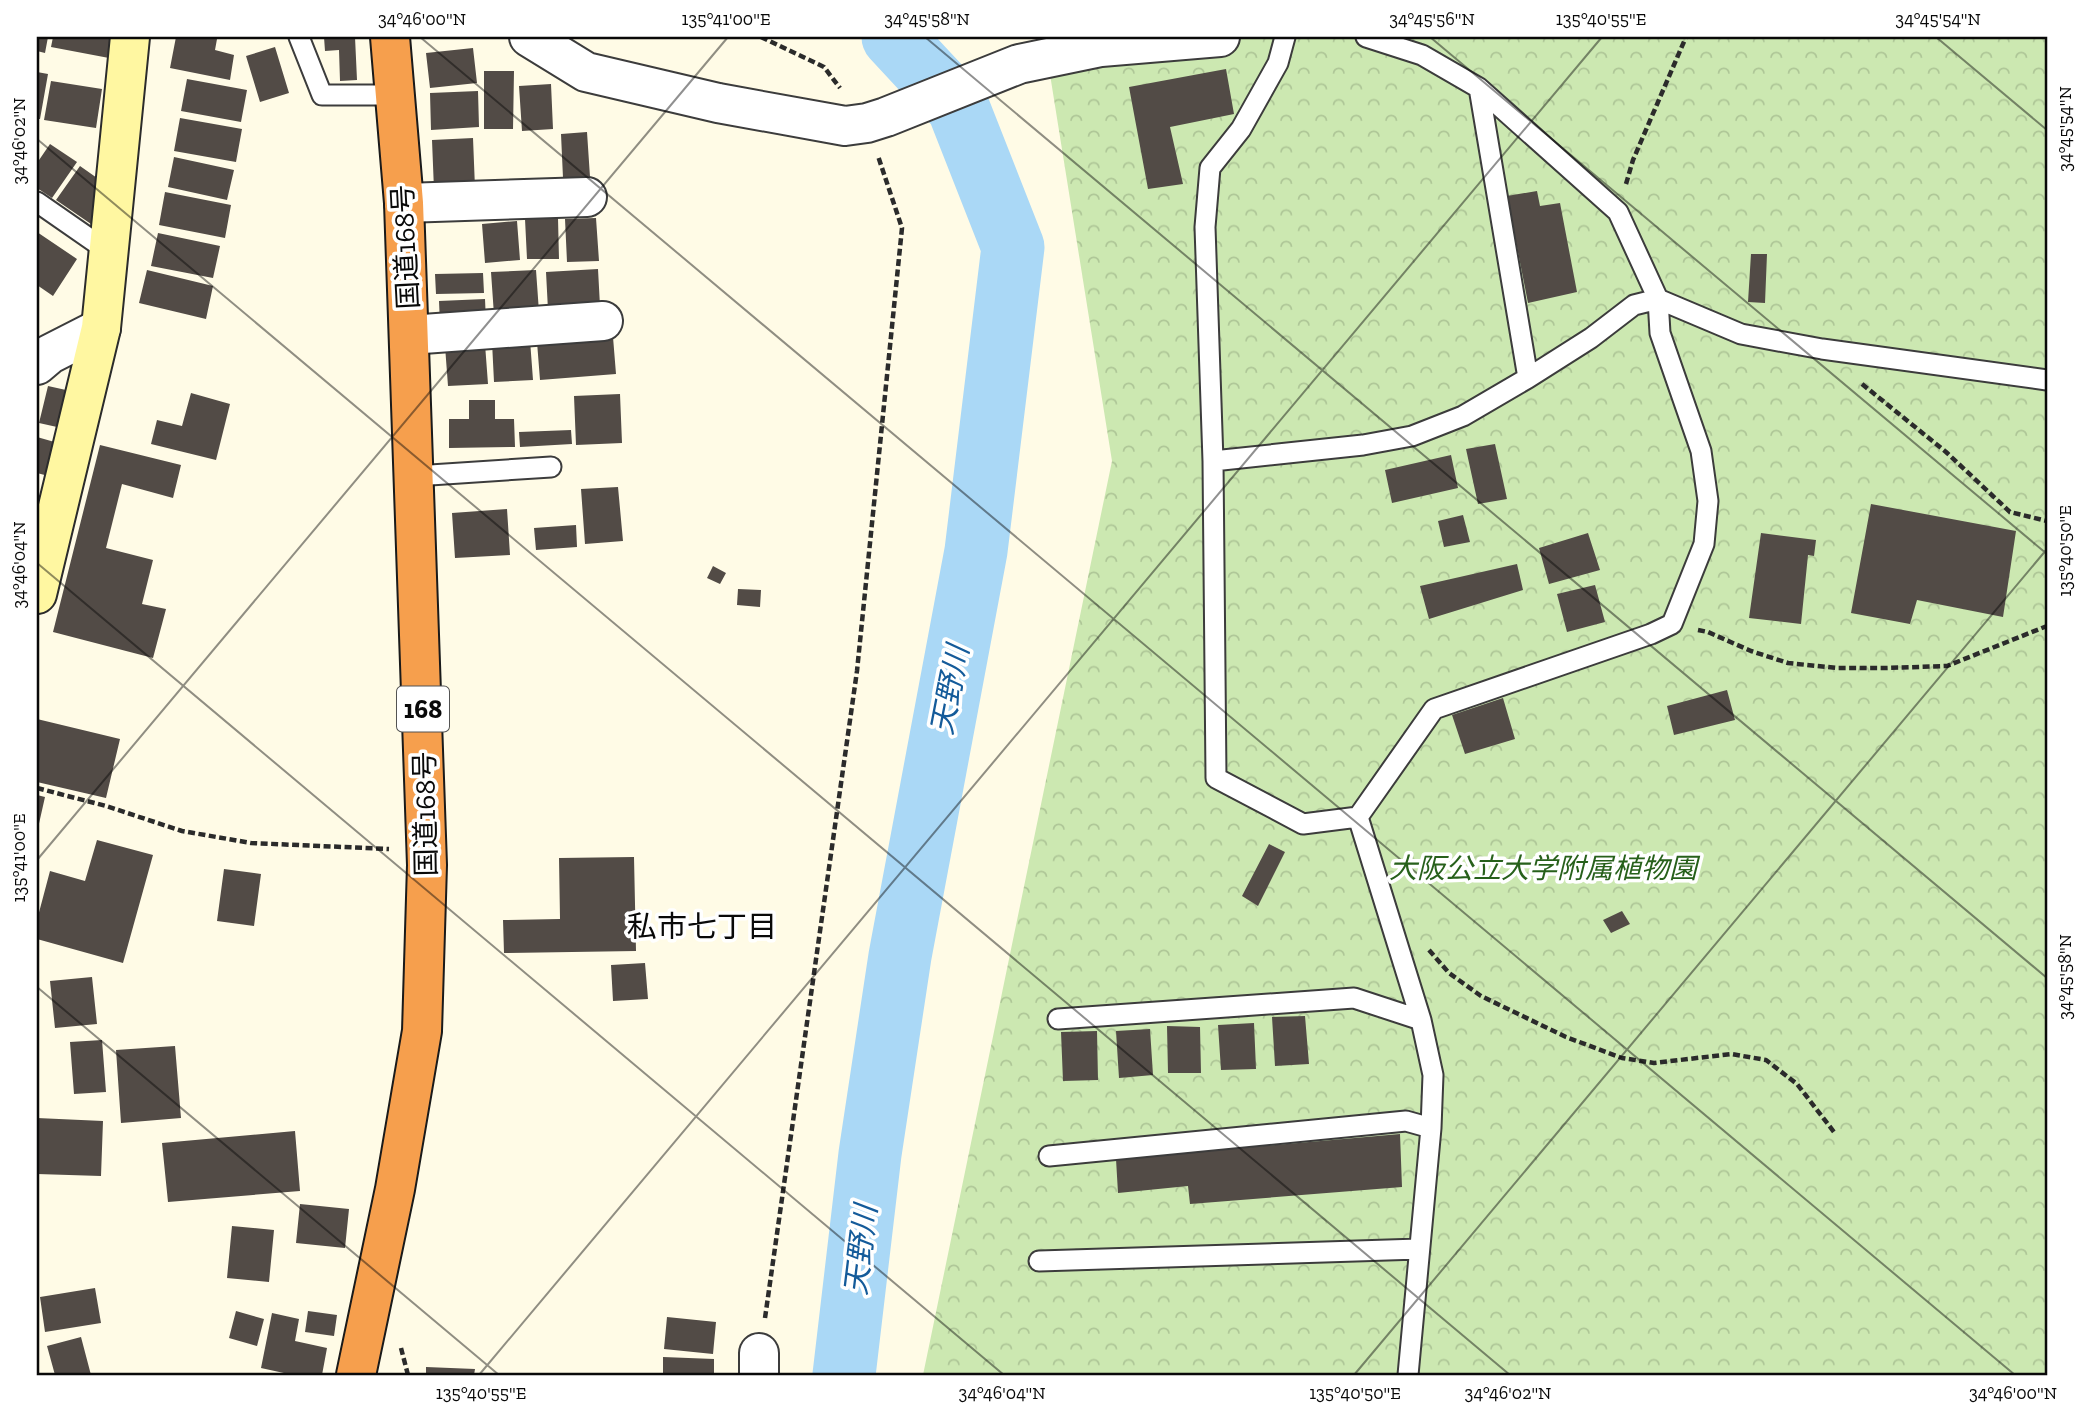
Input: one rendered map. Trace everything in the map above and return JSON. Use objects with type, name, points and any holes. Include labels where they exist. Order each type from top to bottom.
[{"type":"highway","name":"国道168号","points":[[356,1375],[395,1189],[422,1031],[427,850],[404,203],[390,37]]},
{"type":"street","points":[[37,594],[102,328],[130,37]]},
{"type":"street","points":[[529,37],[586,72],[718,103],[845,126],[877,120],[1019,64],[1101,47],[1220,37]]},
{"type":"street","points":[[404,203],[587,197]]},
{"type":"street","points":[[409,335],[603,321]]},
{"type":"street","points":[[37,365],[50,354],[102,328]]},
{"type":"lane","points":[[299,37],[322,95],[395,95]]},
{"type":"lane","points":[[1285,37],[1278,63],[1241,129],[1210,168],[1205,227],[1213,461],[1216,778],[1303,824],[1358,817],[1434,709],[1638,639],[1672,624],[1703,544],[1708,501],[1701,451],[1660,333],[1658,299],[1618,212],[1479,88],[1422,55],[1366,37]]},
{"type":"lane","points":[[1479,88],[1528,378]]},
{"type":"lane","points":[[37,202],[109,251]]},
{"type":"lane","points":[[1213,461],[1363,445],[1412,436],[1463,416],[1591,338],[1634,305],[1658,299],[1741,334],[1822,349],[2047,380]]},
{"type":"lane","points":[[415,476],[551,467]]},
{"type":"lane","points":[[1358,817],[1420,1020],[1433,1075],[1431,1128],[1408,1375]]},
{"type":"lane","points":[[1058,1019],[1354,998],[1420,1020]]},
{"type":"lane","points":[[1049,1156],[1406,1121],[1431,1128]]},
{"type":"lane","points":[[1039,1261],[1419,1249]]},
{"type":"path","points":[[760,1364],[857,671],[902,228],[877,120],[824,67],[761,37]]},
{"type":"path","points":[[1618,212],[1633,160],[1686,37]]},
{"type":"path","points":[[1822,349],[1946,452],[2010,512],[2047,521]]},
{"type":"path","points":[[1672,624],[1708,632],[1751,651],[1788,663],[1837,668],[1947,666],[2047,626]]},
{"type":"path","points":[[37,788],[106,806],[182,831],[251,843],[427,850]]},
{"type":"path","points":[[1428,948],[1449,972],[1481,996],[1566,1037],[1622,1058],[1654,1063],[1731,1054],[1766,1060],[1797,1084],[1834,1132]]},
{"type":"green space","name":"大阪公立大学附属植物園","points":[[1044,37],[2047,37],[2047,1375],[923,1375],[1112,461]]},
{"type":"building","points":[[37,37],[48,37],[45,53],[37,51]]},
{"type":"building","points":[[53,37],[113,37],[109,58],[51,47]]},
{"type":"building","points":[[176,37],[217,39],[215,50],[234,55],[230,80],[170,68]]},
{"type":"building","points":[[324,37],[355,37],[357,80],[340,81],[339,50],[325,51]]},
{"type":"building","points":[[275,47],[289,93],[260,102],[246,56]]},
{"type":"building","points":[[473,48],[477,83],[430,88],[426,53]]},
{"type":"building","points":[[1226,69],[1234,114],[1170,127],[1183,184],[1148,189],[1129,87]]},
{"type":"building","points":[[484,71],[514,71],[513,129],[484,129]]},
{"type":"building","points":[[37,72],[48,74],[40,119],[37,119]]},
{"type":"building","points":[[187,79],[247,90],[241,122],[181,111]]},
{"type":"building","points":[[51,81],[102,89],[96,128],[44,120]]},
{"type":"building","points":[[551,84],[553,129],[522,131],[519,86]]},
{"type":"building","points":[[478,91],[479,127],[431,130],[430,93]]},
{"type":"building","points":[[180,118],[242,129],[236,162],[174,151]]},
{"type":"building","points":[[587,132],[590,177],[563,178],[561,134]]},
{"type":"building","points":[[473,138],[475,188],[434,190],[432,140]]},
{"type":"building","points":[[50,144],[77,162],[52,198],[37,188],[37,163]]},
{"type":"building","points":[[174,157],[234,170],[227,200],[168,187]]},
{"type":"building","points":[[80,166],[107,185],[110,197],[91,224],[56,200]]},
{"type":"building","points":[[1537,191],[1540,206],[1560,203],[1577,292],[1528,303],[1507,196]]},
{"type":"building","points":[[165,192],[231,205],[225,238],[159,225]]},
{"type":"building","points":[[558,218],[559,259],[527,259],[525,219]]},
{"type":"building","points":[[596,218],[599,261],[567,262],[565,219]]},
{"type":"building","points":[[517,221],[520,260],[485,263],[482,224]]},
{"type":"building","points":[[37,232],[77,259],[53,296],[37,285]]},
{"type":"building","points":[[158,233],[220,246],[213,278],[151,266]]},
{"type":"building","points":[[1751,254],[1767,254],[1765,303],[1748,302]]},
{"type":"building","points":[[598,269],[600,306],[548,310],[546,272]]},
{"type":"building","points":[[147,270],[213,286],[206,319],[139,303]]},
{"type":"building","points":[[536,270],[539,312],[494,315],[491,272]]},
{"type":"building","points":[[483,273],[484,293],[436,294],[435,274]]},
{"type":"building","points":[[485,299],[486,322],[440,324],[439,301]]},
{"type":"building","points":[[613,337],[616,374],[540,380],[537,342]]},
{"type":"building","points":[[530,340],[533,380],[494,382],[492,342]]},
{"type":"building","points":[[485,344],[488,384],[448,386],[445,346]]},
{"type":"building","points":[[48,386],[75,392],[66,429],[39,423]]},
{"type":"building","points":[[191,393],[230,404],[216,460],[151,444],[157,420],[182,426]]},
{"type":"building","points":[[620,394],[622,443],[576,445],[574,396]]},
{"type":"building","points":[[469,400],[495,400],[495,419],[514,419],[515,447],[449,448],[449,419],[469,419]]},
{"type":"building","points":[[571,430],[572,444],[520,447],[519,432]]},
{"type":"building","points":[[37,437],[65,445],[56,478],[37,473]]},
{"type":"building","points":[[1495,444],[1507,499],[1478,504],[1466,449]]},
{"type":"building","points":[[100,445],[181,465],[173,498],[122,484],[106,548],[153,560],[142,604],[166,609],[153,658],[53,632]]},
{"type":"building","points":[[1451,455],[1458,488],[1392,503],[1385,470]]},
{"type":"building","points":[[618,487],[623,541],[585,544],[581,489]]},
{"type":"building","points":[[1871,504],[2016,531],[2003,617],[1917,600],[1910,624],[1851,613]]},
{"type":"building","points":[[507,509],[510,555],[455,558],[452,513]]},
{"type":"building","points":[[1463,515],[1470,542],[1444,547],[1438,521]]},
{"type":"building","points":[[576,525],[577,547],[536,550],[534,528]]},
{"type":"building","points":[[1588,533],[1600,570],[1549,584],[1539,548]]},
{"type":"building","points":[[1761,533],[1816,540],[1814,556],[1808,555],[1801,624],[1749,618]]},
{"type":"building","points":[[1517,564],[1523,590],[1429,619],[1420,586]]},
{"type":"building","points":[[713,566],[726,573],[720,584],[707,578]]},
{"type":"building","points":[[1595,585],[1605,622],[1567,632],[1557,594]]},
{"type":"building","points":[[738,589],[761,590],[760,607],[737,605]]},
{"type":"building","points":[[1727,690],[1735,720],[1674,735],[1667,706]]},
{"type":"building","points":[[1503,698],[1515,739],[1465,754],[1452,715]]},
{"type":"building","points":[[37,719],[120,739],[106,798],[37,782]]},
{"type":"building","points":[[37,795],[45,797],[38,828],[37,828]]},
{"type":"building","points":[[97,840],[153,855],[123,963],[37,939],[37,920],[50,871],[85,881]]},
{"type":"building","points":[[1269,844],[1285,852],[1258,906],[1242,896]]},
{"type":"building","points":[[634,857],[636,951],[504,953],[503,920],[560,919],[559,858]]},
{"type":"building","points":[[224,869],[261,874],[254,926],[217,921]]},
{"type":"building","points":[[1622,911],[1630,924],[1611,933],[1603,920]]},
{"type":"building","points":[[645,963],[648,999],[613,1001],[611,965]]},
{"type":"building","points":[[92,977],[97,1024],[55,1028],[50,981]]},
{"type":"building","points":[[1305,1016],[1309,1064],[1275,1066],[1272,1017]]},
{"type":"building","points":[[1254,1023],[1256,1069],[1221,1070],[1218,1025]]},
{"type":"building","points":[[1167,1026],[1200,1027],[1201,1073],[1168,1073]]},
{"type":"building","points":[[1150,1029],[1153,1075],[1119,1078],[1116,1031]]},
{"type":"building","points":[[1097,1031],[1098,1080],[1063,1081],[1061,1032]]},
{"type":"building","points":[[102,1040],[106,1092],[74,1094],[70,1042]]},
{"type":"building","points":[[175,1046],[181,1118],[121,1123],[116,1050]]},
{"type":"building","points":[[37,1118],[103,1121],[101,1176],[37,1174]]},
{"type":"building","points":[[295,1131],[300,1191],[168,1202],[162,1143]]},
{"type":"building","points":[[1400,1134],[1402,1187],[1190,1204],[1188,1186],[1118,1193],[1116,1159]]},
{"type":"building","points":[[300,1204],[349,1209],[345,1248],[296,1243]]},
{"type":"building","points":[[232,1226],[274,1230],[269,1282],[227,1278]]},
{"type":"building","points":[[95,1288],[101,1323],[45,1332],[40,1297]]},
{"type":"building","points":[[236,1311],[264,1319],[257,1346],[229,1338]]},
{"type":"building","points":[[308,1311],[337,1315],[334,1336],[305,1332]]},
{"type":"building","points":[[272,1313],[299,1319],[295,1341],[327,1348],[322,1375],[293,1375],[261,1368]]},
{"type":"building","points":[[667,1317],[716,1322],[713,1354],[664,1349]]},
{"type":"building","points":[[81,1337],[91,1375],[55,1375],[47,1346]]},
{"type":"building","points":[[663,1357],[714,1359],[714,1375],[663,1375]]},
{"type":"building","points":[[426,1367],[475,1369],[474,1375],[426,1375]]},
{"type":"waterway","name":"天野川","points":[[844,1375],[870,1154],[900,956],[976,551],[1013,247],[958,107],[893,37]]},
{"type":"district","name":"私市七丁目","points":[[702,927]]}]
